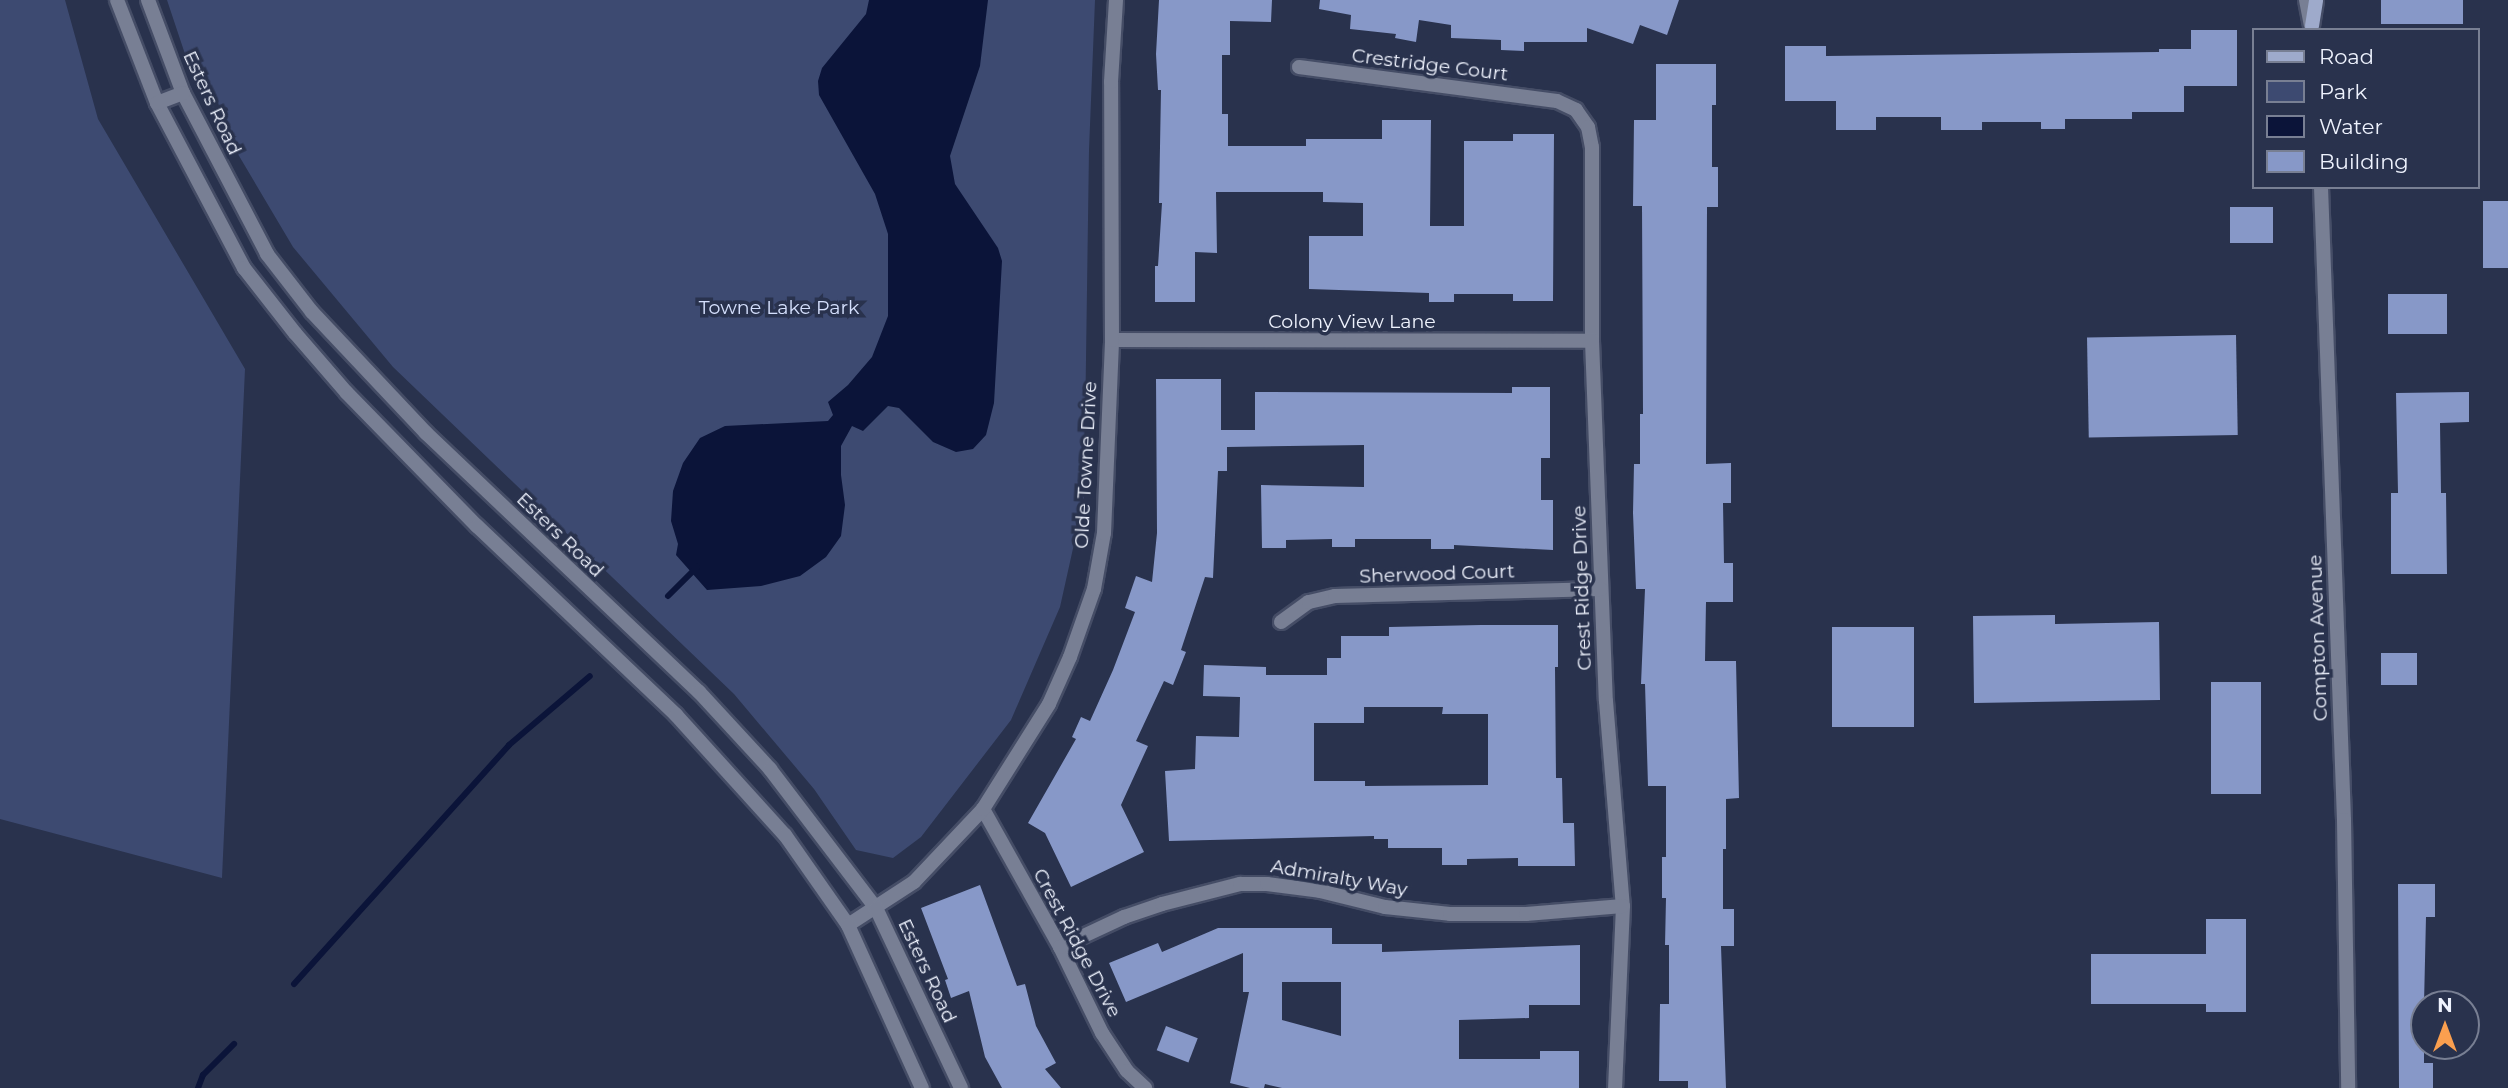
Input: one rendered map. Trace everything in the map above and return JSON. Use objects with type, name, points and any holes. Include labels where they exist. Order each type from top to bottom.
[{"type":"main road","points":[[2312,28],[2316,0]]},
{"type":"street","points":[[117,0],[157,103],[244,268],[347,393],[477,526],[676,715],[785,835],[848,925],[922,1088]]},
{"type":"street","name":"Esters Road","points":[[148,0],[183,93],[267,254],[312,312],[426,433],[699,692],[769,769],[876,908],[961,1088]]},
{"type":"street","name":"Olde Towne Drive","points":[[848,925],[914,882],[983,809],[1049,704],[1070,657],[1094,589],[1104,533],[1112,341],[1111,82],[1115,0]]},
{"type":"street","points":[[2306,0],[2312,28]]},
{"type":"street","name":"Crestridge Court","points":[[1299,67],[1557,101]]},
{"type":"street","points":[[157,103],[183,93]]},
{"type":"street","name":"Crest Ridge Drive","points":[[1557,101],[1576,110],[1588,127],[1592,147],[1592,341],[1601,589],[1606,701],[1623,906],[1615,1088]]},
{"type":"street","name":"Compton Avenue","points":[[2320,189],[2344,820],[2348,1088]]},
{"type":"street","name":"Colony View Lane","points":[[1112,341],[1592,341]]},
{"type":"street","name":"Sherwood Court","points":[[1281,622],[1310,602],[1335,596],[1601,589]]},
{"type":"street","name":"Crest Ridge Drive","points":[[983,809],[1060,947],[1102,1033],[1127,1071],[1145,1088]]},
{"type":"street","name":"Admiralty Way","points":[[1060,947],[1124,917],[1240,884],[1267,884],[1320,891],[1385,906],[1450,914],[1526,914],[1623,906]]},
{"type":"green space","points":[[0,0],[65,0],[98,119],[245,369],[222,878],[0,819]]},
{"type":"green space","name":"Towne Lake Park","points":[[167,0],[1095,0],[1089,150],[1084,499],[1060,607],[1011,720],[921,837],[893,858],[856,850],[814,789],[734,694],[393,367],[293,247],[229,139],[185,54]]},
{"type":"water","points":[[869,0],[988,0],[980,66],[950,156],[955,184],[998,248],[1002,261],[994,403],[986,435],[973,449],[956,452],[933,442],[899,408],[888,406],[863,431],[852,426],[841,446],[845,505],[841,536],[826,557],[800,576],[761,586],[707,590],[676,555],[678,544],[671,521],[673,491],[683,463],[700,438],[725,426],[828,421],[833,415],[828,402],[848,385],[872,357],[888,316],[888,234],[875,194],[819,95],[818,81],[822,68],[866,14]]},
{"type":"building","points":[[1159,0],[1272,0],[1271,22],[1230,21],[1230,55],[1222,55],[1222,114],[1228,114],[1228,146],[1306,146],[1306,139],[1382,139],[1382,120],[1431,120],[1430,226],[1464,226],[1464,141],[1513,141],[1513,134],[1554,134],[1553,301],[1513,301],[1513,294],[1454,294],[1454,302],[1429,302],[1429,293],[1309,289],[1309,236],[1363,236],[1363,203],[1323,202],[1323,192],[1216,192],[1217,253],[1195,252],[1195,302],[1155,302],[1155,266],[1158,266],[1162,203],[1159,203],[1161,90],[1158,90],[1156,54]]},
{"type":"building","points":[[1320,0],[1679,0],[1667,35],[1640,25],[1633,44],[1587,28],[1587,42],[1524,42],[1524,51],[1501,50],[1501,40],[1451,38],[1451,25],[1419,20],[1416,42],[1395,38],[1396,34],[1350,29],[1351,15],[1319,9]]},
{"type":"building","points":[[2381,0],[2463,0],[2463,24],[2381,24]]},
{"type":"building","points":[[2191,30],[2237,30],[2237,86],[2184,86],[2184,112],[2132,112],[2132,119],[2065,119],[2065,129],[2041,129],[2041,122],[1982,122],[1982,130],[1941,130],[1941,117],[1876,117],[1876,130],[1836,130],[1836,101],[1785,101],[1785,46],[1826,46],[1826,56],[2159,52],[2159,49],[2191,49]]},
{"type":"building","points":[[1656,64],[1716,64],[1716,105],[1712,105],[1712,167],[1718,167],[1718,207],[1707,207],[1706,464],[1731,463],[1731,503],[1723,503],[1724,563],[1733,563],[1733,602],[1706,602],[1705,661],[1736,661],[1739,798],[1726,799],[1726,849],[1723,849],[1723,909],[1734,909],[1734,946],[1721,946],[1726,1088],[1688,1088],[1688,1081],[1659,1081],[1660,1004],[1669,1004],[1669,945],[1665,945],[1666,898],[1662,898],[1662,857],[1666,857],[1666,786],[1648,786],[1645,684],[1641,684],[1645,589],[1636,589],[1633,513],[1634,464],[1640,464],[1640,414],[1643,414],[1642,206],[1633,206],[1634,120],[1656,120]]},
{"type":"building","points":[[2483,201],[2508,201],[2508,268],[2483,268]]},
{"type":"building","points":[[2230,207],[2273,207],[2273,243],[2230,243]]},
{"type":"building","points":[[2388,294],[2447,294],[2447,334],[2388,334]]},
{"type":"building","points":[[2236,335],[2238,435],[2089,438],[2087,338]]},
{"type":"building","points":[[1156,379],[1221,379],[1221,430],[1255,430],[1255,392],[1512,393],[1512,387],[1550,387],[1550,458],[1541,458],[1541,500],[1553,500],[1553,550],[1454,545],[1454,549],[1431,549],[1431,539],[1355,539],[1355,547],[1332,547],[1332,539],[1286,540],[1286,548],[1262,548],[1261,485],[1364,487],[1364,445],[1227,447],[1227,471],[1218,471],[1213,578],[1205,577],[1181,650],[1186,652],[1173,685],[1164,681],[1136,741],[1148,746],[1121,805],[1144,852],[1071,887],[1045,833],[1028,823],[1076,739],[1072,737],[1081,717],[1090,721],[1113,670],[1135,612],[1125,608],[1136,576],[1152,582],[1157,533]]},
{"type":"building","points":[[2469,392],[2469,422],[2440,423],[2441,493],[2446,493],[2447,574],[2391,574],[2391,493],[2398,493],[2396,393]]},
{"type":"building","points":[[2055,615],[2055,624],[2159,622],[2160,700],[1974,703],[1973,616]]},
{"type":"building","points":[[1558,625],[1558,667],[1555,667],[1556,778],[1562,778],[1563,823],[1574,823],[1575,866],[1518,866],[1518,858],[1467,859],[1467,865],[1442,865],[1442,848],[1388,848],[1388,839],[1374,839],[1374,836],[1169,841],[1165,771],[1195,769],[1196,736],[1239,737],[1240,697],[1203,696],[1204,665],[1266,667],[1266,675],[1327,675],[1327,658],[1341,658],[1341,636],[1389,636],[1389,627]],"holes":[[[1364,707],[1443,707],[1442,714],[1488,714],[1488,785],[1365,786],[1365,781],[1314,781],[1314,723],[1364,723]]]},
{"type":"building","points":[[1832,627],[1914,627],[1914,727],[1832,727]]},
{"type":"building","points":[[2381,653],[2417,653],[2417,685],[2381,685]]},
{"type":"building","points":[[2211,682],[2261,682],[2261,794],[2211,794]]},
{"type":"building","points":[[2398,884],[2435,884],[2435,917],[2426,917],[2424,990],[2410,990],[2410,1060],[2433,1063],[2433,1088],[2399,1088]]},
{"type":"building","points":[[980,885],[1017,986],[1025,984],[1036,1026],[1056,1063],[1045,1069],[1061,1088],[1002,1088],[985,1057],[969,991],[951,998],[945,980],[948,979],[921,908]]},
{"type":"building","points":[[2206,919],[2246,919],[2246,1012],[2206,1012],[2206,1004],[2091,1004],[2091,954],[2206,954]]},
{"type":"building","points":[[1218,928],[1332,928],[1332,944],[1382,944],[1382,952],[1580,945],[1580,1005],[1529,1005],[1529,1018],[1459,1020],[1459,1059],[1540,1059],[1540,1051],[1579,1051],[1579,1088],[1282,1088],[1265,1084],[1264,1088],[1250,1088],[1230,1083],[1249,992],[1243,992],[1243,953],[1126,1002],[1109,963],[1158,943],[1162,952]],"holes":[[[1282,982],[1341,982],[1341,1036],[1282,1020]]]},
{"type":"building","points":[[1166,1026],[1198,1038],[1188,1062],[1157,1050]]},
{"type":"waterway","points":[[668,596],[697,567]]},
{"type":"waterway","points":[[294,984],[509,745],[590,676]]},
{"type":"waterway","points":[[198,1088],[203,1075],[234,1044]]}]
